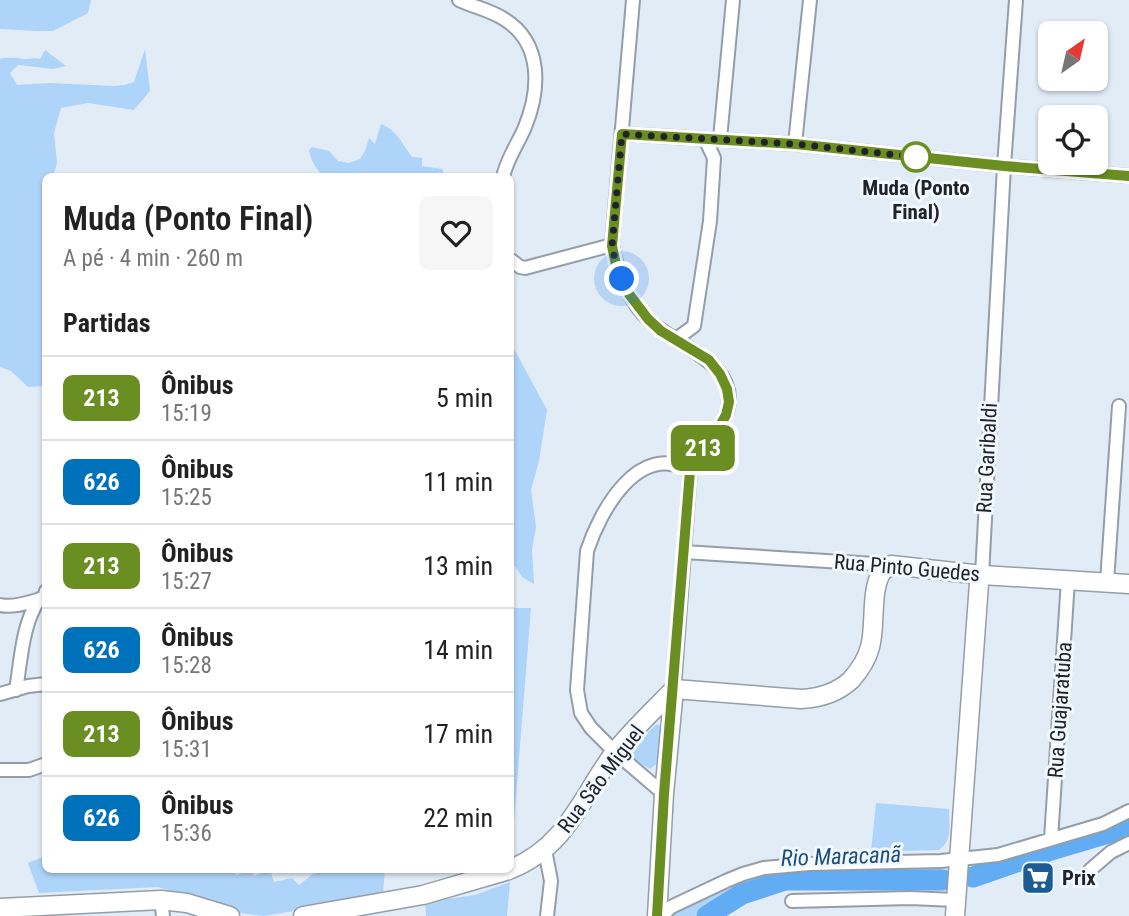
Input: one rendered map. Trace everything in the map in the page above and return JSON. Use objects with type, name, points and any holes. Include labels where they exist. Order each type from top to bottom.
[{"type":"street","points":[[459,0],[508,21],[527,42],[533,56],[536,72],[533,105],[504,173]]},
{"type":"street","points":[[634,0],[612,246],[616,265],[629,294],[648,319],[661,331],[709,360],[720,374],[729,402],[726,415],[690,471],[657,916]]},
{"type":"street","points":[[720,139],[733,0]]},
{"type":"street","points":[[795,144],[810,0]]},
{"type":"street","name":"Rua Garibaldi","points":[[956,887],[979,583],[982,575],[1004,166],[1016,0]]},
{"type":"street","points":[[622,134],[795,144],[1129,176]]},
{"type":"street","points":[[676,340],[694,326],[710,221],[715,158],[705,139]]},
{"type":"street","points":[[514,262],[525,268],[612,246]]},
{"type":"street","points":[[1107,582],[1119,407]]},
{"type":"street","points":[[664,794],[615,752],[591,728],[581,713],[576,690],[587,551],[604,511],[621,487],[638,472],[654,464],[668,463],[681,465],[690,471]]},
{"type":"street","name":"Rua Pinto Guedes","points":[[684,552],[1129,584]]},
{"type":"street","points":[[674,689],[802,699],[816,698],[837,690],[856,674],[870,649],[877,584],[883,572],[891,565]]},
{"type":"street","name":"Rua Guajaratuba","points":[[1051,839],[1068,580]]},
{"type":"street","points":[[0,605],[8,606],[42,597]]},
{"type":"street","points":[[16,690],[27,623],[32,610],[42,598]]},
{"type":"street","points":[[0,694],[42,685]]},
{"type":"street","name":"Rua São Miguel","points":[[514,867],[528,862],[545,850],[568,825],[615,752],[674,689]]},
{"type":"street","points":[[0,770],[29,770],[42,765]]},
{"type":"street","points":[[792,901],[909,898],[956,887],[998,855],[1103,824],[1129,811]]},
{"type":"street","points":[[1090,870],[1111,852],[1129,843]]},
{"type":"street","points":[[545,850],[551,881],[547,916]]},
{"type":"street","points":[[663,916],[671,907],[726,881],[764,868],[809,864],[956,887]]},
{"type":"street","name":"Rua São Miguel","points":[[303,916],[423,895],[465,877],[488,873]]},
{"type":"street","points":[[0,908],[162,908],[187,904],[230,916]]},
{"type":"shaded area","points":[[0,0],[91,0],[88,13],[53,31],[36,31],[0,29]]},
{"type":"shaded area","points":[[145,49],[150,91],[134,110],[88,103],[61,108],[54,133],[57,163],[54,173],[42,173],[42,386],[28,387],[11,371],[0,367],[0,59],[40,59],[45,50],[66,66],[53,69],[18,65],[10,73],[17,85],[50,83],[114,86],[134,82]]},
{"type":"shaded area","points":[[381,124],[395,134],[412,157],[422,158],[422,166],[443,169],[443,173],[320,173],[309,150],[312,147],[329,151],[338,161],[349,163],[360,159],[369,138],[375,144]]},
{"type":"shaded area","points":[[514,349],[547,410],[539,461],[531,490],[536,527],[532,550],[534,584],[522,577],[515,566]]},
{"type":"shaded area","points":[[514,608],[531,608],[514,820]]},
{"type":"shaded area","points":[[657,724],[663,727],[656,764],[650,769],[629,756],[629,749]]},
{"type":"shaded area","points":[[876,803],[949,809],[946,842],[939,850],[871,852]]},
{"type":"shaded area","points":[[42,857],[42,873],[252,873],[254,876],[271,873],[274,882],[292,878],[299,885],[314,873],[385,873],[383,893],[264,916],[241,913],[158,887],[39,893],[28,863]]},
{"type":"shaded area","points":[[942,868],[943,873],[860,870],[788,874],[740,887],[695,916],[671,916],[747,879],[797,870]]},
{"type":"shaded area","points":[[510,882],[507,916],[426,916],[425,902],[475,895]]},
{"type":"waterway","name":"Rio Maracanã","points":[[973,877],[1112,832],[1129,824]]},
{"type":"waterway","name":"Rio Maracanã","points":[[707,916],[742,894],[785,880],[943,880]]},
{"type":"bus line","name":"213","points":[[657,916],[690,471],[726,415],[729,402],[720,374],[709,360],[661,331],[648,319],[629,294],[616,265],[612,246],[622,134],[795,144],[1129,176]]},
{"type":"place","name":"Muda (Ponto Final)","points":[[916,157]]},
{"type":"place","name":"Prix","points":[[1038,878]]},
{"type":"route","points":[[622,279],[612,246],[622,134],[795,144],[925,158],[916,157]]}]
